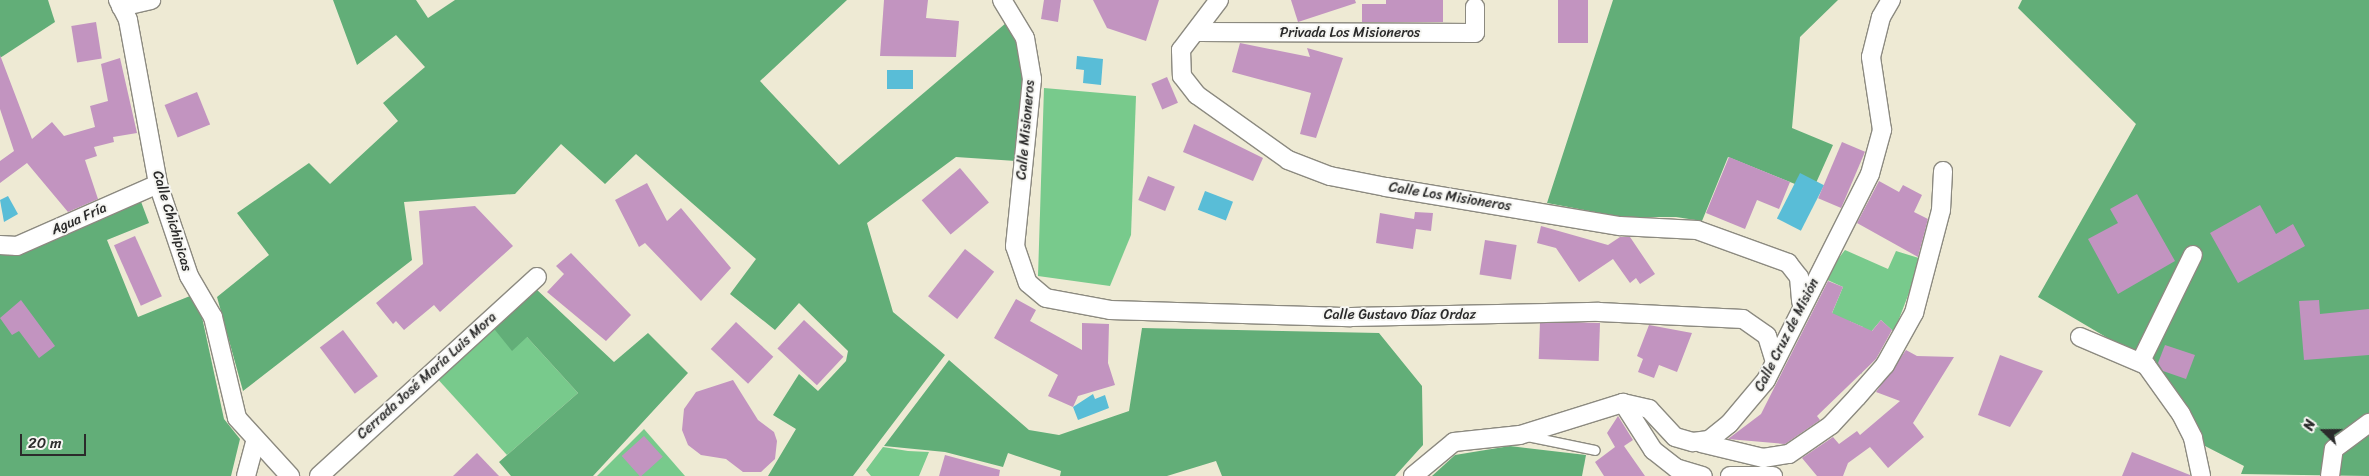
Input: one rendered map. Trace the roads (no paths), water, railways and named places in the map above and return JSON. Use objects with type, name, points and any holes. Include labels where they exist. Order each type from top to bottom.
[{"type":"street","points":[[120,3],[151,0]]},
{"type":"street","name":"Calle Misioneros","points":[[1002,0],[1025,38],[1032,79],[1015,246],[1018,266]]},
{"type":"street","name":"Calle Los Misioneros","points":[[1219,0],[1198,32],[1185,43],[1179,58],[1187,84],[1288,160],[1330,176],[1386,187],[1620,226],[1697,230],[1788,262],[1799,277],[1801,303]]},
{"type":"street","name":"Calle Cruz de Misión","points":[[1701,443],[1753,400],[1801,303],[1820,270],[1831,257],[1880,148],[1882,130],[1871,57],[1881,17],[1891,0]]},
{"type":"street","name":"Calle Chichipicas","points":[[120,3],[128,20],[158,184],[188,276],[213,317],[237,418],[255,442],[290,476]]},
{"type":"street","name":"Privada Los Misioneros","points":[[1198,32],[1475,33],[1475,6]]},
{"type":"street","points":[[1413,476],[1454,442],[1520,434],[1623,404],[1642,405],[1675,437],[1763,458],[1789,454],[1831,426],[1858,397],[1884,365],[1914,314],[1940,210],[1943,170]]},
{"type":"street","name":"Agua Fría","points":[[0,245],[17,246],[158,184]]},
{"type":"street","points":[[2141,361],[2193,255]]},
{"type":"street","name":"Calle Gustavo Díaz Ordaz","points":[[1018,266],[1028,283],[1046,298],[1110,310],[1351,317],[1599,312],[1743,319],[1767,336],[1774,359]]},
{"type":"street","name":"Cerrada José María Luis Mora","points":[[318,476],[537,277]]},
{"type":"street","points":[[2080,337],[2141,361],[2181,414],[2193,438],[2201,476]]},
{"type":"street","points":[[1623,404],[1653,450],[1676,468],[1703,476]]},
{"type":"street","points":[[2330,476],[2334,449],[2369,423]]},
{"type":"street","points":[[246,476],[255,442]]},
{"type":"street","points":[[1730,476],[1767,475]]},
{"type":"lane","points":[[1520,434],[1594,450]]},
{"type":"water","points":[[1077,56],[1103,59],[1101,85],[1083,83],[1084,70],[1076,69]]},
{"type":"water","points":[[887,70],[913,70],[913,89],[887,89]]},
{"type":"water","points":[[1800,173],[1824,185],[1801,231],[1777,218]]},
{"type":"water","points":[[1205,191],[1233,202],[1226,220],[1198,210]]},
{"type":"water","points":[[8,196],[18,214],[4,222],[0,200]]},
{"type":"water","points":[[1093,394],[1095,399],[1105,395],[1109,408],[1078,420],[1073,407]]}]
